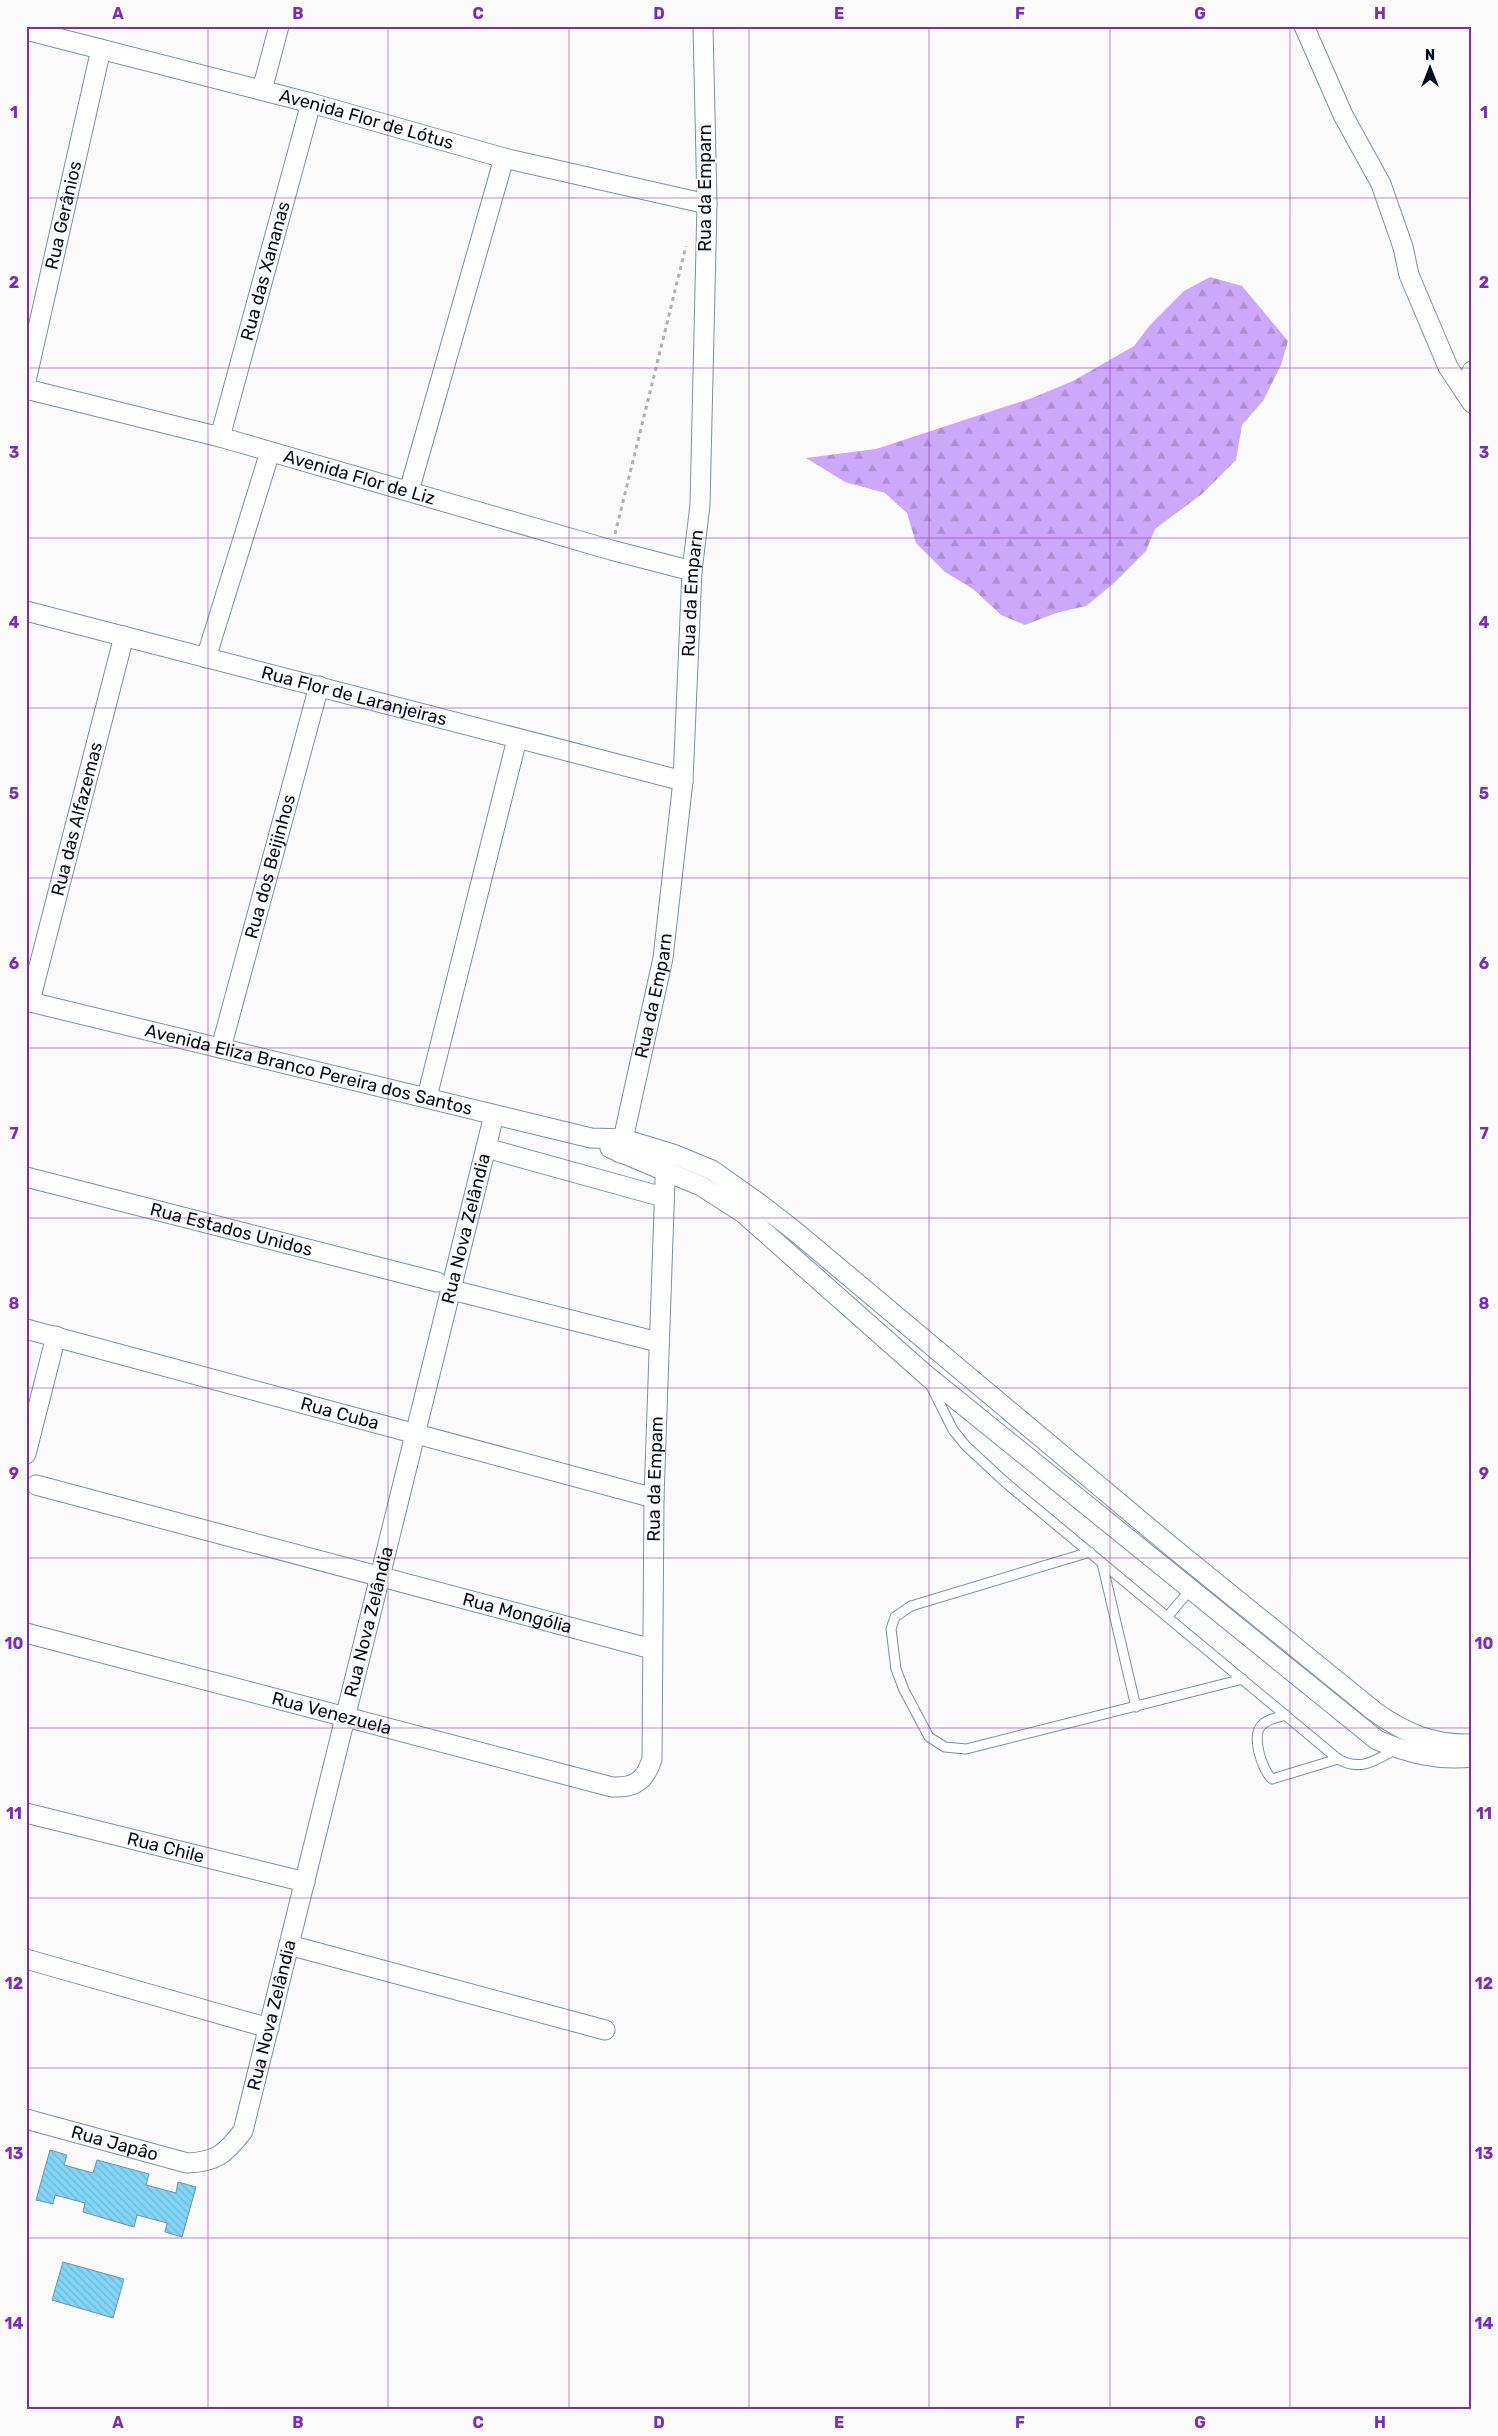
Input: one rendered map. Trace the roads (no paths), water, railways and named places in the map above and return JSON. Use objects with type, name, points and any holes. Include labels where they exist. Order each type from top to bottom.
[{"type":"street","points":[[262,90],[279,26]]},
{"type":"street","name":"Rua da Emparn","points":[[622,1146],[663,958],[682,781],[692,571],[700,505],[707,204],[702,26]]},
{"type":"street","points":[[1304,26],[1343,115],[1381,184],[1403,247],[1415,292],[1448,367],[1469,398]]},
{"type":"street","name":"Avenida Flor de Lótus","points":[[26,30],[311,103],[504,158],[707,204]]},
{"type":"street","name":"Rua Gerânios","points":[[26,381],[101,49]]},
{"type":"street","name":"Rua das Xananas","points":[[220,437],[311,103]]},
{"type":"street","points":[[409,491],[504,158]]},
{"type":"street","points":[[1469,398],[1472,371]]},
{"type":"street","name":"Avenida Flor de Liz","points":[[26,389],[220,437],[611,550],[692,571]]},
{"type":"street","points":[[206,658],[270,452]]},
{"type":"street","name":"Rua Flor de Laranjeiras","points":[[26,611],[682,781]]},
{"type":"street","name":"Rua das Alfazemas","points":[[28,1001],[124,636]]},
{"type":"street","name":"Rua dos Beijinhos","points":[[221,1048],[319,686]]},
{"type":"street","points":[[427,1097],[517,739]]},
{"type":"street","name":"Avenida Eliza Branco Pereira dos Santos","points":[[28,1001],[622,1146]]},
{"type":"street","name":"Rua Nova Zelândia","points":[[204,2163],[228,2150],[243,2130],[416,1432],[444,1286],[486,1148],[494,1115]]},
{"type":"street","points":[[622,1146],[666,1152],[712,1170],[760,1204],[1205,1574],[1397,1728],[1436,1741],[1472,1744]]},
{"type":"street","points":[[622,1146],[664,1170],[701,1186],[743,1213],[926,1375],[1377,1740],[1397,1748],[1431,1757],[1472,1758]]},
{"type":"street","points":[[486,1148],[664,1197]]},
{"type":"street","name":"Rua da Empam","points":[[638,1784],[648,1772],[652,1759],[654,1498],[666,1152]]},
{"type":"street","name":"Rua Estados Unidos","points":[[26,1177],[658,1342]]},
{"type":"street","name":"Rua Cuba","points":[[26,1329],[416,1432],[654,1498]]},
{"type":"street","points":[[26,1454],[56,1336]]},
{"type":"street","name":"Rua Mongólia","points":[[36,1486],[652,1649]]},
{"type":"street","points":[[1190,1590],[1205,1574]]},
{"type":"street","name":"Rua Venezuela","points":[[26,1634],[612,1787],[627,1788],[638,1784]]},
{"type":"street","name":"Rua Chile","points":[[26,1813],[305,1882]]},
{"type":"street","points":[[289,1945],[605,2030]]},
{"type":"street","points":[[26,1959],[269,2028]]},
{"type":"street","name":"Rua Japâo","points":[[26,2119],[187,2164],[204,2163]]},
{"type":"lane","points":[[926,1375],[943,1412],[966,1446],[1338,1759],[1346,1764],[1358,1766],[1371,1764],[1397,1748]]},
{"type":"lane","points":[[1090,1552],[911,1606],[896,1618],[891,1629],[896,1669],[904,1690],[929,1737],[945,1747],[966,1749],[1244,1679]]},
{"type":"lane","points":[[1102,1562],[1136,1706]]},
{"type":"lane","points":[[1168,1616],[1190,1590]]},
{"type":"lane","points":[[1286,1715],[1263,1723],[1257,1732],[1257,1744],[1265,1773],[1272,1779],[1338,1759]]}]
